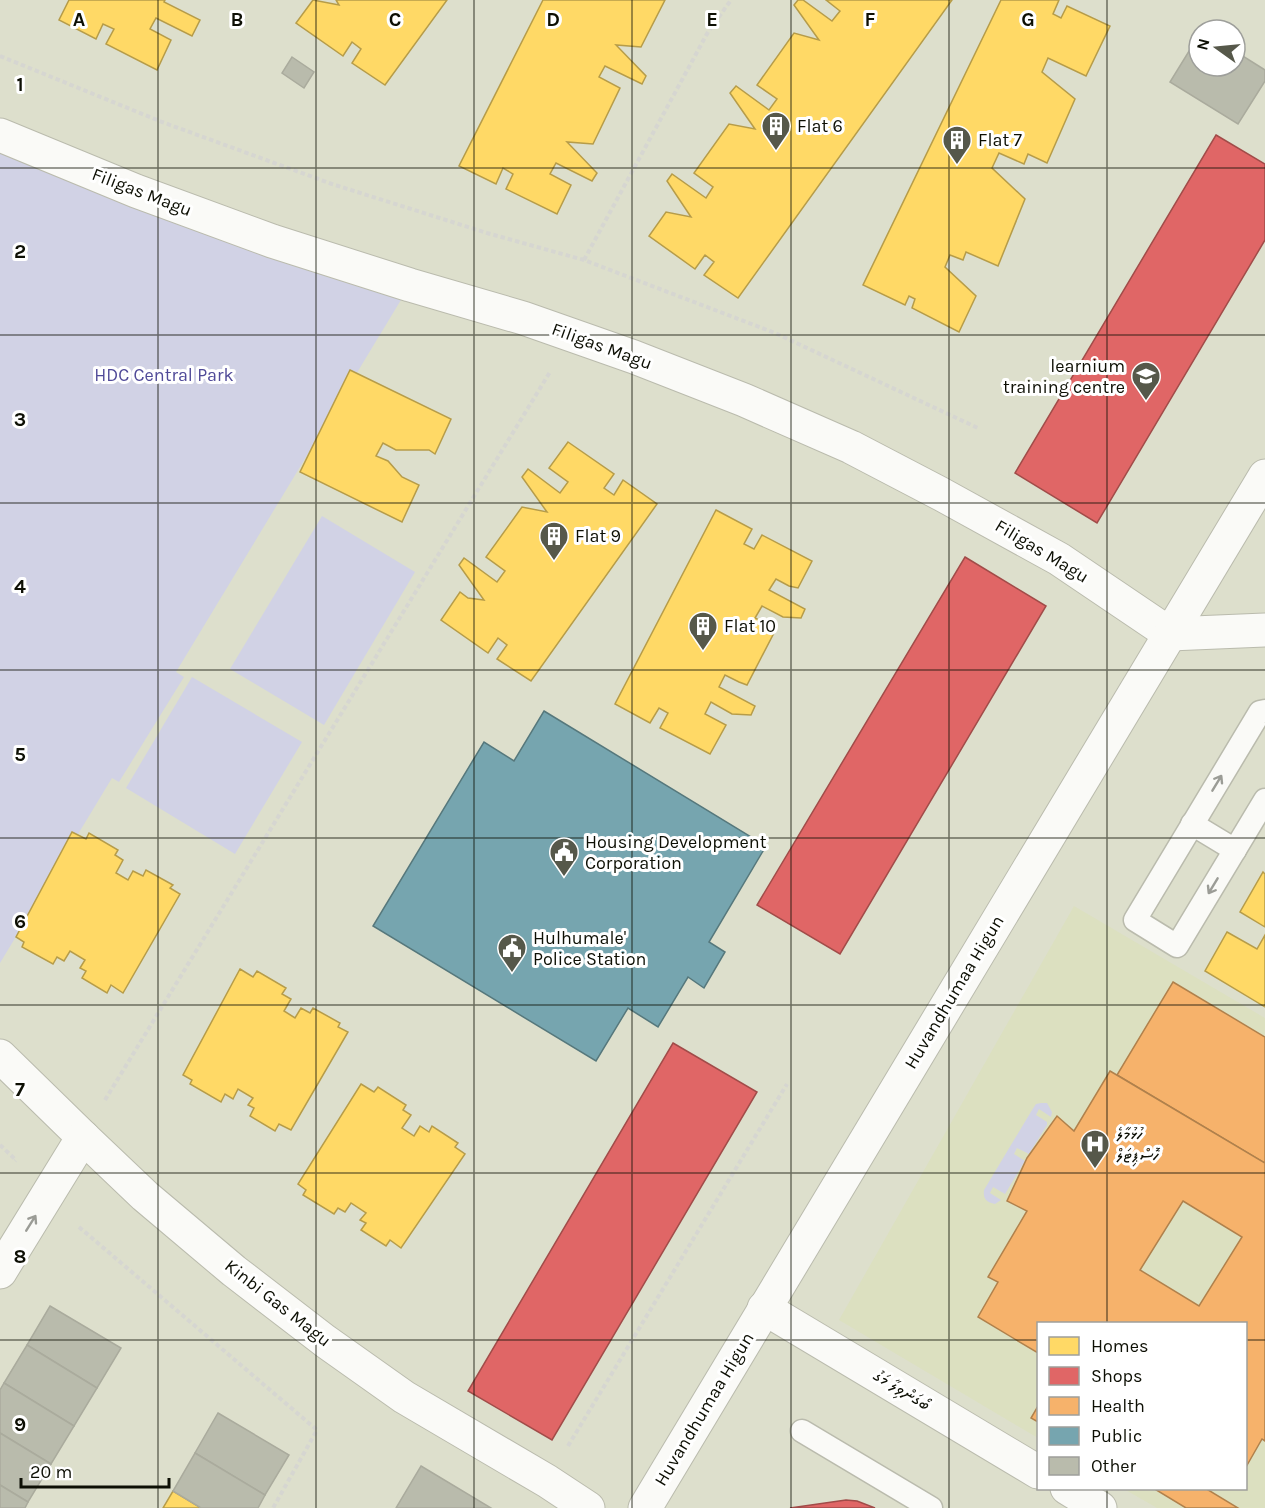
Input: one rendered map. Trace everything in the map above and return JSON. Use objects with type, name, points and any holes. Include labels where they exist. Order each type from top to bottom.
[{"type":"street","name":"Filigas Magu","points":[[0,135],[136,191],[272,241],[523,318],[634,357],[744,400],[851,447],[941,494],[1059,559],[1170,634]]},
{"type":"street","name":"Huvandhumaa Higun","points":[[645,1508],[1265,476]]},
{"type":"street","points":[[1170,634],[1265,630]]},
{"type":"street","name":"Kinbi Gas Magu","points":[[0,1056],[146,1196],[225,1263],[325,1341],[404,1396],[588,1508]]},
{"type":"street","points":[[0,1272],[83,1137]]},
{"type":"street","name":"ބޯގަންވިލާ މަގު","points":[[764,1308],[1037,1471]]},
{"type":"street","points":[[1070,1490],[1100,1508]]},
{"type":"lane","points":[[1265,711],[1260,712],[1135,920],[1178,946],[1265,800]]},
{"type":"lane","points":[[1192,824],[1235,850]]},
{"type":"lane","points":[[802,1431],[931,1508]]},
{"type":"path","points":[[584,260],[708,33],[731,0]]},
{"type":"path","points":[[0,56],[162,122],[332,184],[584,260],[775,333],[980,429]]},
{"type":"path","points":[[83,1137],[572,335]]},
{"type":"path","points":[[547,1481],[787,1084]]},
{"type":"path","points":[[0,1145],[16,1160],[11,1169]]},
{"type":"path","points":[[74,1223],[317,1430],[273,1508]]},
{"type":"shaded area","name":"ހުޅުމާލެ ހޮސްޕިޓަލް","points":[[1074,906],[1265,1018],[1265,1508],[1157,1508],[1126,1490],[1247,1490],[1247,1322],[1037,1322],[1037,1437],[839,1320]]},
{"type":"green space","name":"HDC Central Park","points":[[0,135],[410,285],[176,672],[184,677],[119,782],[112,778],[0,963]]},
{"type":"green space","points":[[322,516],[415,572],[324,725],[230,669]]},
{"type":"green space","points":[[192,677],[302,742],[235,854],[126,788]]},
{"type":"green space","points":[[1047,1103],[1052,1112],[1051,1117],[1039,1109],[1036,1115],[1047,1122],[1047,1125],[1029,1154],[1017,1148],[1014,1154],[1025,1161],[1005,1194],[993,1187],[990,1193],[1001,1200],[995,1204],[989,1202],[984,1196],[984,1190],[1032,1110],[1036,1104]]},
{"type":"building: Homes","points":[[69,0],[165,0],[164,2],[200,20],[192,36],[156,18],[150,29],[171,40],[157,70],[106,44],[114,29],[103,24],[96,39],[59,20]]},
{"type":"building: Homes","points":[[313,0],[339,5],[336,0],[447,0],[385,85],[352,63],[361,49],[352,42],[343,56],[296,23]]},
{"type":"building: Homes","points":[[543,0],[665,0],[641,47],[616,45],[646,76],[642,84],[605,66],[599,77],[620,88],[593,144],[567,142],[597,173],[592,181],[556,163],[550,174],[571,185],[557,214],[506,189],[513,174],[503,168],[496,184],[459,166]]},
{"type":"building: Homes","name":"Flat 6","points":[[798,0],[803,0],[832,21],[840,11],[826,0],[952,0],[738,298],[704,275],[714,262],[705,255],[695,269],[649,236],[666,212],[691,217],[667,181],[672,174],[706,198],[713,187],[694,173],[729,124],[755,129],[730,93],[736,86],[769,110],[777,99],[757,85],[794,33],[819,40],[794,5]]},
{"type":"building: Homes","name":"Flat 7","points":[[1001,0],[1059,0],[1053,14],[1061,18],[1067,6],[1110,26],[1086,76],[1048,58],[1042,72],[1075,99],[1047,163],[1028,154],[1024,164],[999,153],[992,168],[1025,199],[998,266],[966,252],[963,260],[950,255],[945,267],[976,296],[959,332],[912,308],[915,299],[909,296],[905,305],[863,285]]},
{"type":"building: Homes","points":[[350,370],[451,419],[435,454],[429,450],[396,450],[383,443],[376,456],[388,461],[402,477],[419,485],[402,522],[300,472]]},
{"type":"building: Homes","name":"Flat 9","points":[[568,442],[614,474],[604,488],[614,495],[623,480],[657,504],[531,681],[497,659],[507,645],[498,638],[488,653],[441,620],[460,592],[468,598],[484,600],[459,565],[464,558],[497,582],[505,571],[486,557],[522,507],[547,512],[522,477],[528,469],[560,493],[568,482],[549,468]]},
{"type":"building: Homes","name":"Flat 10","points":[[716,510],[752,529],[744,544],[754,549],[762,535],[812,561],[798,588],[776,579],[769,590],[805,609],[801,618],[783,617],[762,606],[755,618],[776,629],[747,685],[725,675],[719,687],[755,706],[751,715],[732,714],[711,702],[705,714],[726,725],[710,754],[660,728],[668,713],[659,708],[650,723],[615,704]]},
{"type":"building: Homes","points":[[72,832],[86,839],[89,833],[118,850],[115,855],[123,860],[116,873],[128,880],[133,871],[143,876],[146,870],[173,885],[170,888],[180,894],[123,993],[111,985],[107,993],[82,978],[86,971],[80,968],[85,960],[70,951],[64,961],[57,957],[53,964],[22,947],[24,942],[16,937]]},
{"type":"building: Homes","points":[[1263,872],[1265,874],[1265,927],[1240,912]]},
{"type":"building: Homes","points":[[1227,932],[1257,949],[1265,935],[1265,1007],[1205,971]]},
{"type":"building: Homes","points":[[240,969],[253,977],[257,971],[286,988],[282,994],[291,999],[284,1011],[295,1018],[301,1008],[310,1013],[313,1008],[340,1023],[338,1027],[348,1032],[291,1130],[279,1124],[275,1131],[250,1116],[254,1108],[248,1105],[253,1098],[238,1089],[233,1099],[225,1094],[221,1102],[190,1084],[192,1080],[183,1075]]},
{"type":"building: Homes","points":[[361,1084],[374,1092],[378,1087],[406,1105],[403,1110],[411,1115],[402,1128],[414,1136],[420,1126],[429,1132],[432,1126],[458,1143],[455,1147],[465,1154],[401,1248],[390,1240],[386,1246],[361,1230],[366,1223],[360,1220],[366,1213],[351,1203],[345,1212],[338,1208],[334,1214],[303,1195],[306,1190],[298,1184]]},
{"type":"building: Homes","points":[[173,1491],[201,1508],[163,1508]]},
{"type":"building: Shops","points":[[1216,135],[1265,164],[1265,240],[1097,523],[1015,473]]},
{"type":"building: Shops","points":[[965,557],[1046,606],[840,954],[757,905]]},
{"type":"building: Shops","points":[[673,1043],[757,1092],[552,1440],[468,1391]]},
{"type":"building: Shops","points":[[846,1500],[857,1501],[875,1508],[790,1508]]},
{"type":"building: Health","points":[[1173,982],[1265,1037],[1265,1163],[1117,1075]]},
{"type":"building: Health","points":[[1110,1071],[1265,1163],[1265,1441],[1262,1439],[1247,1465],[1247,1322],[1037,1322],[1037,1352],[978,1317],[998,1282],[988,1277],[1027,1211],[1007,1201],[1027,1158],[1057,1116],[1074,1131]],"holes":[[[1183,1201],[1242,1237],[1199,1306],[1140,1270]]]},
{"type":"building: Health","points":[[1037,1408],[1037,1421],[1031,1418]]},
{"type":"building: Health","points":[[1156,1490],[1208,1490],[1238,1508],[1186,1508]]},
{"type":"building: Public","points":[[544,711],[766,846],[709,942],[725,952],[704,988],[688,977],[658,1027],[628,1008],[596,1061],[373,926],[484,742],[514,761]]},
{"type":"building: Other","points":[[1187,54],[1187,78],[1247,78],[1247,59],[1265,70],[1265,81],[1238,124],[1170,82]]},
{"type":"building: Other","points":[[292,57],[314,72],[304,88],[282,73]]},
{"type":"building: Other","points":[[50,1306],[121,1348],[97,1388],[27,1345]]},
{"type":"building: Other","points":[[27,1345],[97,1388],[74,1426],[4,1383]]},
{"type":"building: Other","points":[[4,1383],[74,1426],[51,1464],[0,1433],[0,1390]]},
{"type":"building: Other","points":[[218,1413],[289,1455],[265,1495],[195,1453]]},
{"type":"building: Other","points":[[0,1433],[51,1464],[28,1502],[0,1485]]},
{"type":"building: Other","points":[[195,1453],[265,1495],[258,1508],[201,1508],[173,1491]]},
{"type":"building: Other","points":[[421,1466],[491,1508],[396,1508]]},
{"type":"building: Other","points":[[0,1485],[28,1502],[25,1508],[0,1508]]},
{"type":"place","name":"Flat 6","points":[[776,152]]},
{"type":"place","name":"Flat 7","points":[[957,166]]},
{"type":"place","name":"learnium training centre","points":[[1146,402]]},
{"type":"place","name":"Flat 9","points":[[554,562]]},
{"type":"place","name":"Flat 10","points":[[703,652]]},
{"type":"place","name":"Housing Development Corporation","points":[[564,878]]},
{"type":"place","name":"Hulhumale' Police Station","points":[[512,974]]},
{"type":"place","name":"ހުޅުމާލެ ހޮސްޕިޓަލް","points":[[1095,1170]]}]
